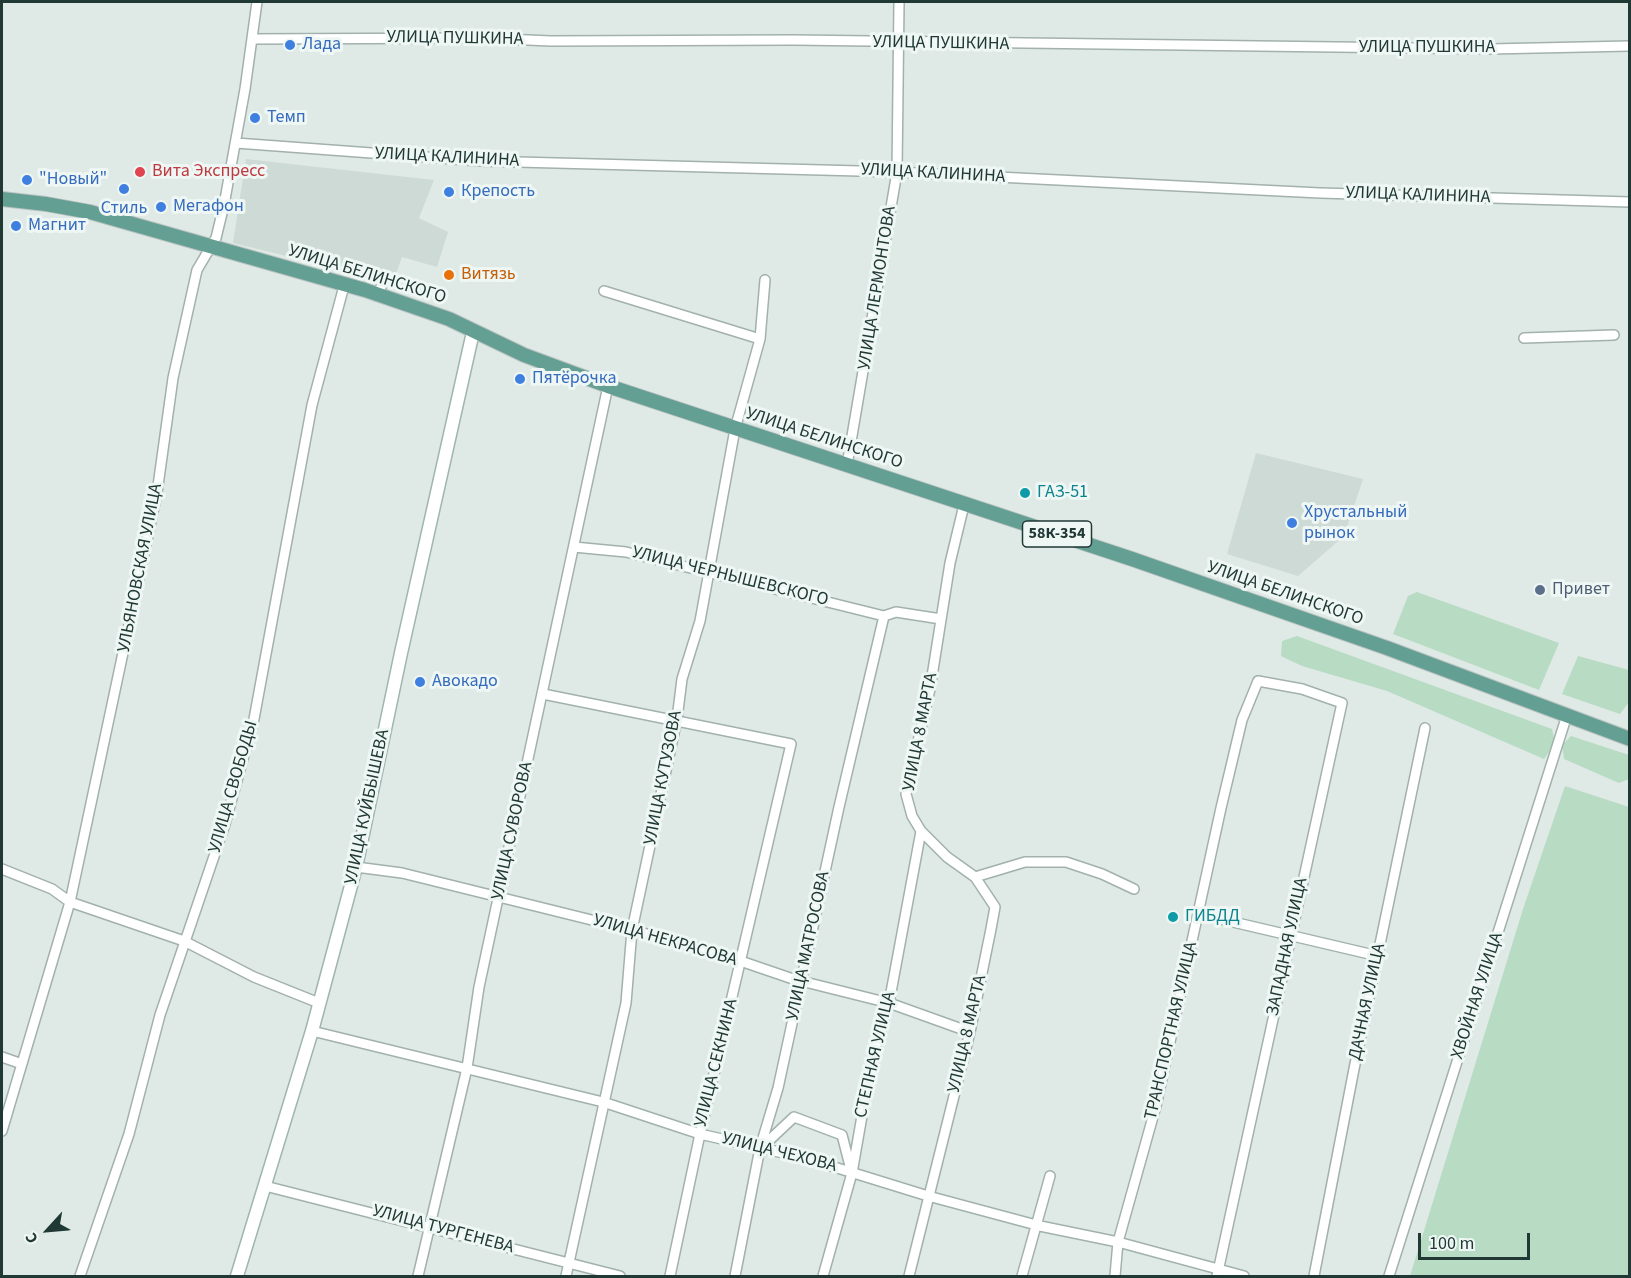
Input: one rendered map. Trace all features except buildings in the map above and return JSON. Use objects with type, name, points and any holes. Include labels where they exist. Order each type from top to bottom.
[{"type":"main road","name":"УЛИЦА БЕЛИНСКОГО","points":[[2,200],[46,204],[90,212],[449,319],[524,355],[608,386],[1143,562],[1629,739]]},
{"type":"main road","name":"УЛИЦА КУЙБЫШЕВА","points":[[237,1276],[312,1031],[356,867],[401,653],[474,332]]},
{"type":"street","name":"УЛЬЯНОВСКАЯ УЛИЦА","points":[[2,1131],[70,902],[157,493],[173,378],[197,270],[211,248],[224,205],[236,143],[257,2]]},
{"type":"street","name":"УЛИЦА ЛЕРМОНТОВА","points":[[847,465],[897,172],[899,2]]},
{"type":"street","name":"УЛИЦА ПУШКИНА","points":[[252,39],[792,40],[899,44],[1479,49],[1629,46]]},
{"type":"street","name":"УЛИЦА КАЛИНИНА","points":[[236,143],[480,161],[897,172],[1320,193],[1629,202]]},
{"type":"street","points":[[377,296],[384,280]]},
{"type":"street","name":"УЛИЦА КУТУЗОВА","points":[[566,1276],[626,1003],[632,930],[677,719],[682,679],[700,621],[735,429],[760,339],[765,280]]},
{"type":"street","name":"УЛИЦА СВОБОДЫ","points":[[80,1276],[129,1134],[160,1015],[225,824],[254,719],[312,405],[344,286]]},
{"type":"street","points":[[604,291],[760,339]]},
{"type":"street","points":[[1524,338],[1614,335]]},
{"type":"street","name":"УЛИЦА СУВОРОВА","points":[[418,1276],[467,1068],[479,987],[608,386]]},
{"type":"street","name":"УЛИЦА 8 МАРТА","points":[[928,1196],[970,1032],[995,907],[975,877],[947,857],[921,831],[912,816],[906,795],[930,689],[950,563],[964,505]]},
{"type":"street","name":"УЛИЦА ЧЕРНЫШЕВСКОГО","points":[[574,547],[626,552],[884,616],[896,612],[941,619]]},
{"type":"street","name":"УЛИЦА МАТРОСОВА","points":[[735,1276],[760,1148],[778,1088],[803,982],[838,807],[884,616]]},
{"type":"street","name":"ТРАНСПОРТНАЯ УЛИЦА","points":[[1115,1276],[1118,1242],[1156,1106],[1242,720],[1258,681]]},
{"type":"street","name":"ЗАПАДНАЯ УЛИЦА","points":[[1218,1273],[1252,1121],[1289,936],[1342,703],[1302,689],[1258,681]]},
{"type":"street","points":[[543,694],[677,719]]},
{"type":"street","name":"ХВОЙНАЯ УЛИЦА","points":[[1389,1276],[1567,715]]},
{"type":"street","name":"УЛИЦА СЕКНИНА","points":[[670,1276],[700,1134],[742,963],[791,744],[677,719]]},
{"type":"street","name":"ДАЧНАЯ УЛИЦА","points":[[1314,1276],[1425,728]]},
{"type":"street","name":"СТЕПНАЯ УЛИЦА","points":[[823,1276],[852,1173],[872,1059],[888,1003],[921,831]]},
{"type":"street","points":[[975,877],[1025,862],[1066,862],[1102,873],[1134,889]]},
{"type":"street","name":"УЛИЦА НЕКРАСОВА","points":[[356,867],[402,873],[499,899],[632,930],[803,982],[888,1003],[970,1032]]},
{"type":"street","points":[[2,868],[52,889],[70,902],[184,940],[254,977],[319,1003]]},
{"type":"street","points":[[1199,914],[1377,956]]},
{"type":"street","name":"УЛИЦА ЧЕХОВА","points":[[312,1031],[603,1102],[700,1134],[805,1158],[928,1196],[1036,1225],[1118,1242],[1218,1273],[1244,1276]]},
{"type":"street","points":[[2,1056],[22,1064]]},
{"type":"street","points":[[760,1148],[794,1118],[842,1135],[852,1173]]},
{"type":"street","points":[[1022,1276],[1050,1176]]},
{"type":"street","name":"УЛИЦА ТУРГЕНЕВА","points":[[266,1186],[620,1276]]},
{"type":"street","points":[[909,1276],[928,1196]]},
{"type":"shaded area","points":[[246,159],[434,180],[419,218],[448,232],[437,267],[402,257],[393,282],[233,243]]},
{"type":"shaded area","name":"Хрустальный рынок","points":[[1256,453],[1363,479],[1344,536],[1298,576],[1227,554]]},
{"type":"green space","points":[[1417,592],[1559,643],[1539,690],[1393,634],[1408,596]]},
{"type":"green space","points":[[1297,636],[1552,729],[1555,743],[1544,759],[1387,691],[1302,666],[1281,656],[1282,641]]},
{"type":"green space","points":[[1578,656],[1629,670],[1629,702],[1620,714],[1562,694]]},
{"type":"green space","points":[[1571,736],[1629,755],[1629,779],[1619,783],[1564,759],[1562,745]]},
{"type":"green space","points":[[1565,786],[1629,807],[1629,1276],[1410,1276],[1523,909]]},
{"type":"place","name":"Лада","points":[[290,45]]},
{"type":"place","name":"Темп","points":[[255,118]]},
{"type":"place","name":"Вита Экспресс","points":[[140,172]]},
{"type":"place","name":"\"Новый\"","points":[[27,180]]},
{"type":"place","name":"Стиль","points":[[124,189]]},
{"type":"place","name":"Крепость","points":[[449,192]]},
{"type":"place","name":"Мегафон","points":[[161,207]]},
{"type":"place","name":"Магнит","points":[[16,226]]},
{"type":"place","name":"Витязь","points":[[449,275]]},
{"type":"place","name":"Пятёрочка","points":[[520,379]]},
{"type":"place","name":"ГАЗ-51","points":[[1025,493]]},
{"type":"place","name":"Хрустальный рынок","points":[[1292,523]]},
{"type":"place","name":"Привет","points":[[1540,590]]},
{"type":"place","name":"Авокадо","points":[[420,682]]},
{"type":"place","name":"ГИБДД","points":[[1173,917]]}]
